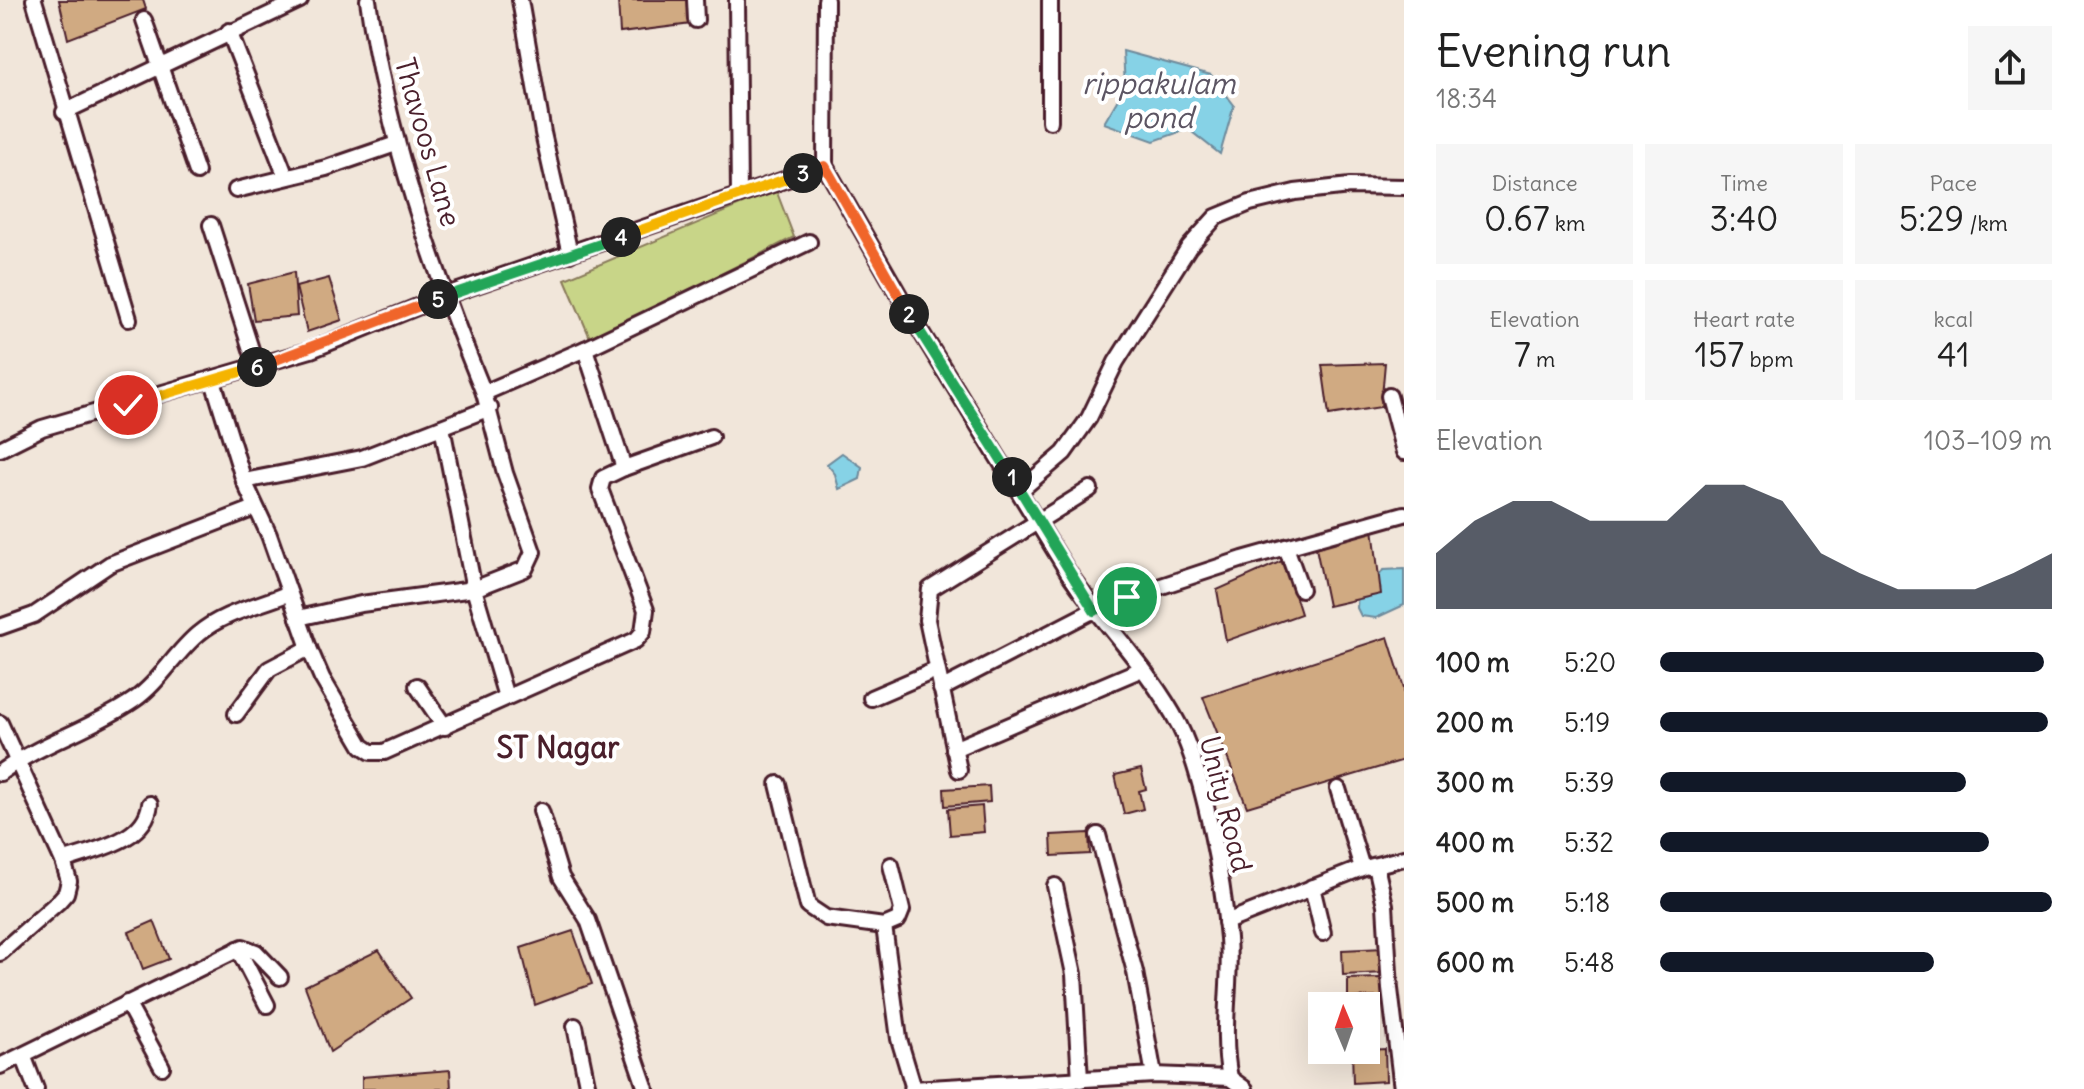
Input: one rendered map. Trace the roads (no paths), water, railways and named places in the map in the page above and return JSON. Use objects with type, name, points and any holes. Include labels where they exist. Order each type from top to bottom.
[{"type":"street","points":[[34,0],[64,112],[129,319]]},
{"type":"street","points":[[64,112],[229,31],[300,0]]},
{"type":"street","name":"Thavoos Lane","points":[[298,618],[361,604],[474,589],[525,569],[533,552],[505,473],[490,408],[444,296],[396,144],[384,96],[368,0]]},
{"type":"street","points":[[520,0],[543,133],[570,254]]},
{"type":"street","points":[[695,0],[696,20]]},
{"type":"street","points":[[737,0],[739,195]]},
{"type":"street","points":[[0,449],[42,428],[257,368],[444,296],[825,166],[826,0]]},
{"type":"street","points":[[1050,0],[1050,121]]},
{"type":"street","points":[[144,20],[197,172]]},
{"type":"street","points":[[229,31],[286,177]]},
{"type":"street","points":[[236,190],[396,144]]},
{"type":"street","name":"Unity Road","points":[[825,166],[907,309],[1094,611],[1142,669],[1179,724],[1197,769],[1226,922],[1229,956],[1224,1036],[1230,1078]]},
{"type":"street","points":[[1021,490],[1064,453],[1089,418],[1116,362],[1189,247],[1216,217],[1250,203],[1295,192],[1350,186],[1404,187]]},
{"type":"street","points":[[211,225],[257,368]]},
{"type":"street","points":[[484,393],[585,349],[809,242]]},
{"type":"street","points":[[585,349],[624,468]]},
{"type":"street","points":[[213,381],[244,481],[269,535],[287,594],[309,648],[362,746],[371,752],[384,752],[445,727],[636,640],[643,632],[646,610],[600,489],[603,478],[711,437]]},
{"type":"street","points":[[1389,396],[1404,452]]},
{"type":"street","points":[[244,481],[362,458],[490,408]]},
{"type":"street","points":[[442,427],[474,589],[506,697]]},
{"type":"street","points":[[959,770],[927,620],[926,603],[930,589],[1090,489]]},
{"type":"street","points":[[0,627],[34,615],[110,564],[255,508]]},
{"type":"street","points":[[941,689],[1094,611],[1286,547],[1404,514]]},
{"type":"street","points":[[1286,547],[1301,589]]},
{"type":"street","points":[[0,773],[18,759],[97,722],[138,698],[198,634],[217,621],[287,594]]},
{"type":"street","points":[[236,714],[269,669],[309,648]]},
{"type":"street","points":[[954,749],[1142,669]]},
{"type":"street","points":[[871,698],[936,670]]},
{"type":"street","points":[[417,686],[445,727]]},
{"type":"street","points":[[0,723],[63,861],[69,881],[66,893],[0,953]]},
{"type":"street","points":[[778,784],[808,906],[826,918],[884,926],[898,920],[902,910],[891,865]]},
{"type":"street","points":[[1338,789],[1369,867],[1380,883],[1402,1089]]},
{"type":"street","points":[[63,861],[132,834],[144,825],[150,804]]},
{"type":"street","points":[[541,811],[561,877],[588,920],[646,1089]]},
{"type":"street","points":[[1098,835],[1135,972],[1154,1075]]},
{"type":"street","points":[[1226,922],[1312,887],[1404,858]]},
{"type":"street","points":[[1055,886],[1074,974],[1080,1080]]},
{"type":"street","points":[[1312,887],[1323,933]]},
{"type":"street","points":[[884,926],[899,1039],[913,1089],[1039,1086],[1080,1080],[1134,1083],[1154,1075],[1230,1078],[1245,1089]]},
{"type":"street","points":[[0,1066],[243,947],[256,952],[280,977]]},
{"type":"street","points":[[238,949],[267,1005]]},
{"type":"street","points":[[127,1003],[162,1067]]},
{"type":"street","points":[[575,1026],[588,1089]]},
{"type":"street","points":[[23,1055],[36,1089]]},
{"type":"water","name":"rippakulam pond","points":[[1123,51],[1211,75],[1234,105],[1220,154],[1188,129],[1154,141],[1104,123],[1125,87]]},
{"type":"water","points":[[842,453],[862,467],[860,479],[839,489],[835,474],[827,464]]},
{"type":"water","points":[[1404,569],[1404,605],[1376,618],[1361,616],[1357,608],[1358,590],[1373,586],[1383,570]]},
{"type":"district","name":"ST Nagar","points":[[558,747]]}]
